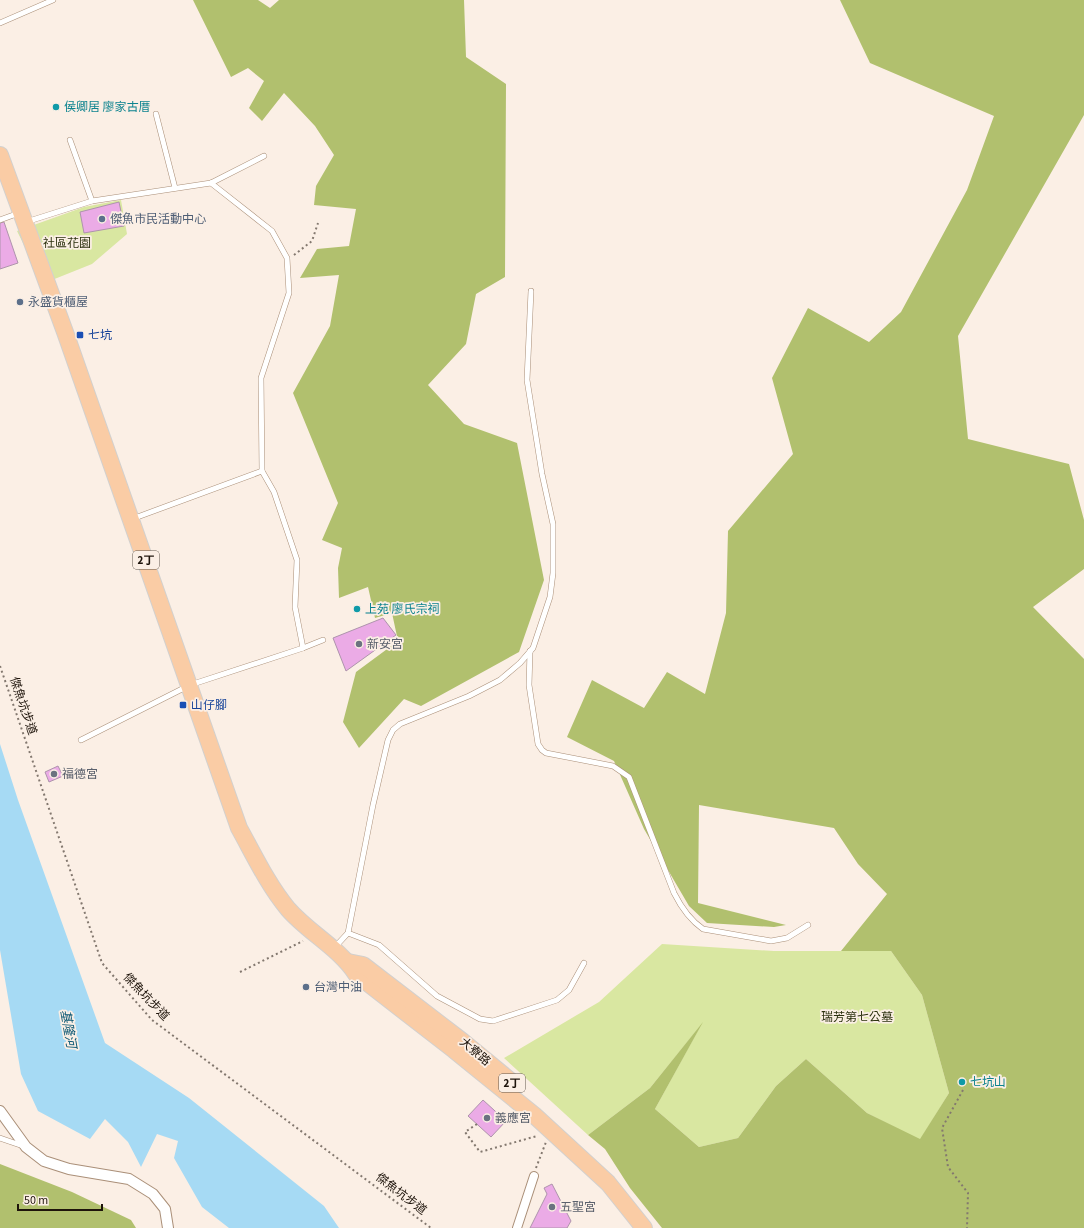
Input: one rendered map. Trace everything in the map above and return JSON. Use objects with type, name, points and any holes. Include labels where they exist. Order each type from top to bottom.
[{"type":"main road","name":"2丁","points":[[0,155],[24,217],[240,828],[263,872],[288,908],[325,943]]},
{"type":"main road","name":"大寮路","points":[[325,943],[348,962],[356,974],[454,1050],[534,1115],[608,1183],[644,1228]]},
{"type":"main road","name":"大寮路","points":[[348,962],[363,965],[462,1041],[542,1108],[618,1178],[655,1228]]},
{"type":"street","points":[[0,1111],[26,1147],[44,1161],[68,1169],[129,1179],[153,1194],[165,1209],[168,1228]]},
{"type":"street","points":[[517,1228],[534,1176]]},
{"type":"lane","points":[[0,23],[53,0]]},
{"type":"lane","points":[[156,114],[175,188]]},
{"type":"lane","points":[[70,140],[92,201]]},
{"type":"lane","points":[[0,220],[24,217],[92,201],[211,183],[264,156]]},
{"type":"lane","points":[[211,183],[272,231],[287,258],[289,293],[261,378],[262,471],[274,492],[297,560],[295,607],[303,648]]},
{"type":"lane","points":[[348,933],[373,805],[388,740],[393,730],[400,724],[469,696],[500,680],[520,663],[533,648],[550,597],[553,566],[553,524],[542,474],[527,380],[531,291]]},
{"type":"lane","points":[[132,520],[262,471]]},
{"type":"lane","points":[[81,740],[190,686],[323,640]]},
{"type":"lane","points":[[530,651],[529,685],[538,744],[546,753],[613,766],[629,777],[674,893],[680,905],[696,924],[703,929],[771,941],[787,938],[808,925]]},
{"type":"lane","points":[[325,943],[348,933],[379,945],[441,998],[480,1019],[493,1021],[557,1000],[569,990],[584,963]]},
{"type":"lane","points":[[0,1138],[26,1147]]},
{"type":"path","points":[[287,258],[299,252],[312,241],[318,223]]},
{"type":"path","name":"傑魚坑步道","points":[[0,666],[102,963],[152,1020],[431,1228]]},
{"type":"path","points":[[240,972],[325,943]]},
{"type":"path","points":[[963,1090],[942,1128],[948,1166],[968,1193],[967,1228]]},
{"type":"path","points":[[477,1124],[465,1132],[480,1152],[542,1134]]},
{"type":"path","points":[[534,1176],[547,1139]]},
{"type":"green space","points":[[193,0],[258,0],[270,8],[279,0],[464,0],[466,57],[506,84],[505,277],[476,294],[466,344],[428,385],[464,424],[517,443],[544,580],[519,652],[421,706],[404,699],[359,748],[343,722],[356,672],[398,641],[392,613],[375,618],[368,587],[339,598],[338,568],[342,548],[322,540],[338,503],[293,393],[330,326],[339,275],[300,278],[317,249],[349,246],[356,209],[314,205],[316,186],[334,155],[315,126],[284,93],[262,121],[249,108],[264,81],[248,68],[231,77]]},
{"type":"green space","points":[[840,0],[1084,0],[1084,115],[958,336],[968,439],[1069,464],[1084,520],[1084,569],[1033,607],[1084,659],[1084,1228],[662,1228],[630,1188],[605,1149],[588,1135],[650,1088],[703,1022],[655,1109],[699,1147],[738,1138],[776,1086],[806,1059],[867,1113],[920,1139],[949,1093],[922,995],[891,951],[841,951],[887,894],[858,864],[834,828],[699,805],[698,903],[786,925],[774,927],[707,923],[689,906],[644,829],[614,761],[567,737],[592,680],[644,708],[667,672],[705,694],[726,613],[728,531],[793,454],[772,378],[808,308],[869,342],[901,312],[967,190],[994,116],[870,63]]},
{"type":"green space","name":"社區花園","points":[[121,200],[127,234],[92,264],[47,282],[37,255],[24,245],[17,231],[84,207]]},
{"type":"green space","name":"瑞芳第七公墓","points":[[662,944],[774,951],[891,951],[922,995],[949,1093],[920,1140],[867,1113],[806,1059],[776,1086],[738,1138],[699,1147],[655,1109],[701,1025],[650,1088],[588,1135],[504,1058],[599,1002]]},
{"type":"green space","points":[[0,1164],[72,1192],[131,1220],[136,1228],[0,1228]]},
{"type":"water","name":"基隆河","points":[[0,744],[18,800],[105,1043],[189,1098],[324,1206],[339,1228],[229,1228],[202,1207],[174,1158],[178,1141],[157,1134],[141,1167],[128,1142],[105,1119],[90,1139],[38,1111],[21,1074],[0,950]]},
{"type":"building","name":"傑魚市民活動中心","points":[[119,202],[124,226],[84,233],[80,212]]},
{"type":"building","points":[[4,222],[18,263],[0,269],[0,223]]},
{"type":"building","name":"新安宮","points":[[383,618],[396,635],[346,671],[333,638]]},
{"type":"building","name":"福德宮","points":[[58,766],[63,776],[49,782],[45,772]]},
{"type":"building","name":"義應宮","points":[[483,1100],[506,1121],[491,1137],[468,1116]]},
{"type":"building","name":"五聖宮","points":[[552,1184],[571,1221],[567,1228],[530,1228],[547,1194],[544,1188]]},
{"type":"place","name":"侯卿居 廖家古厝","points":[[56,107]]},
{"type":"place","name":"傑魚市民活動中心","points":[[102,219]]},
{"type":"place","name":"永盛貨櫃屋","points":[[20,302]]},
{"type":"place","name":"七坑","points":[[80,335]]},
{"type":"place","name":"上苑 廖氏宗祠","points":[[357,609]]},
{"type":"place","name":"新安宮","points":[[359,644]]},
{"type":"place","name":"山仔腳","points":[[183,705]]},
{"type":"place","name":"福德宮","points":[[54,774]]},
{"type":"place","name":"台灣中油","points":[[306,987]]},
{"type":"place","name":"七坑山","points":[[962,1082]]},
{"type":"place","name":"義應宮","points":[[487,1118]]},
{"type":"place","name":"五聖宮","points":[[552,1207]]}]
